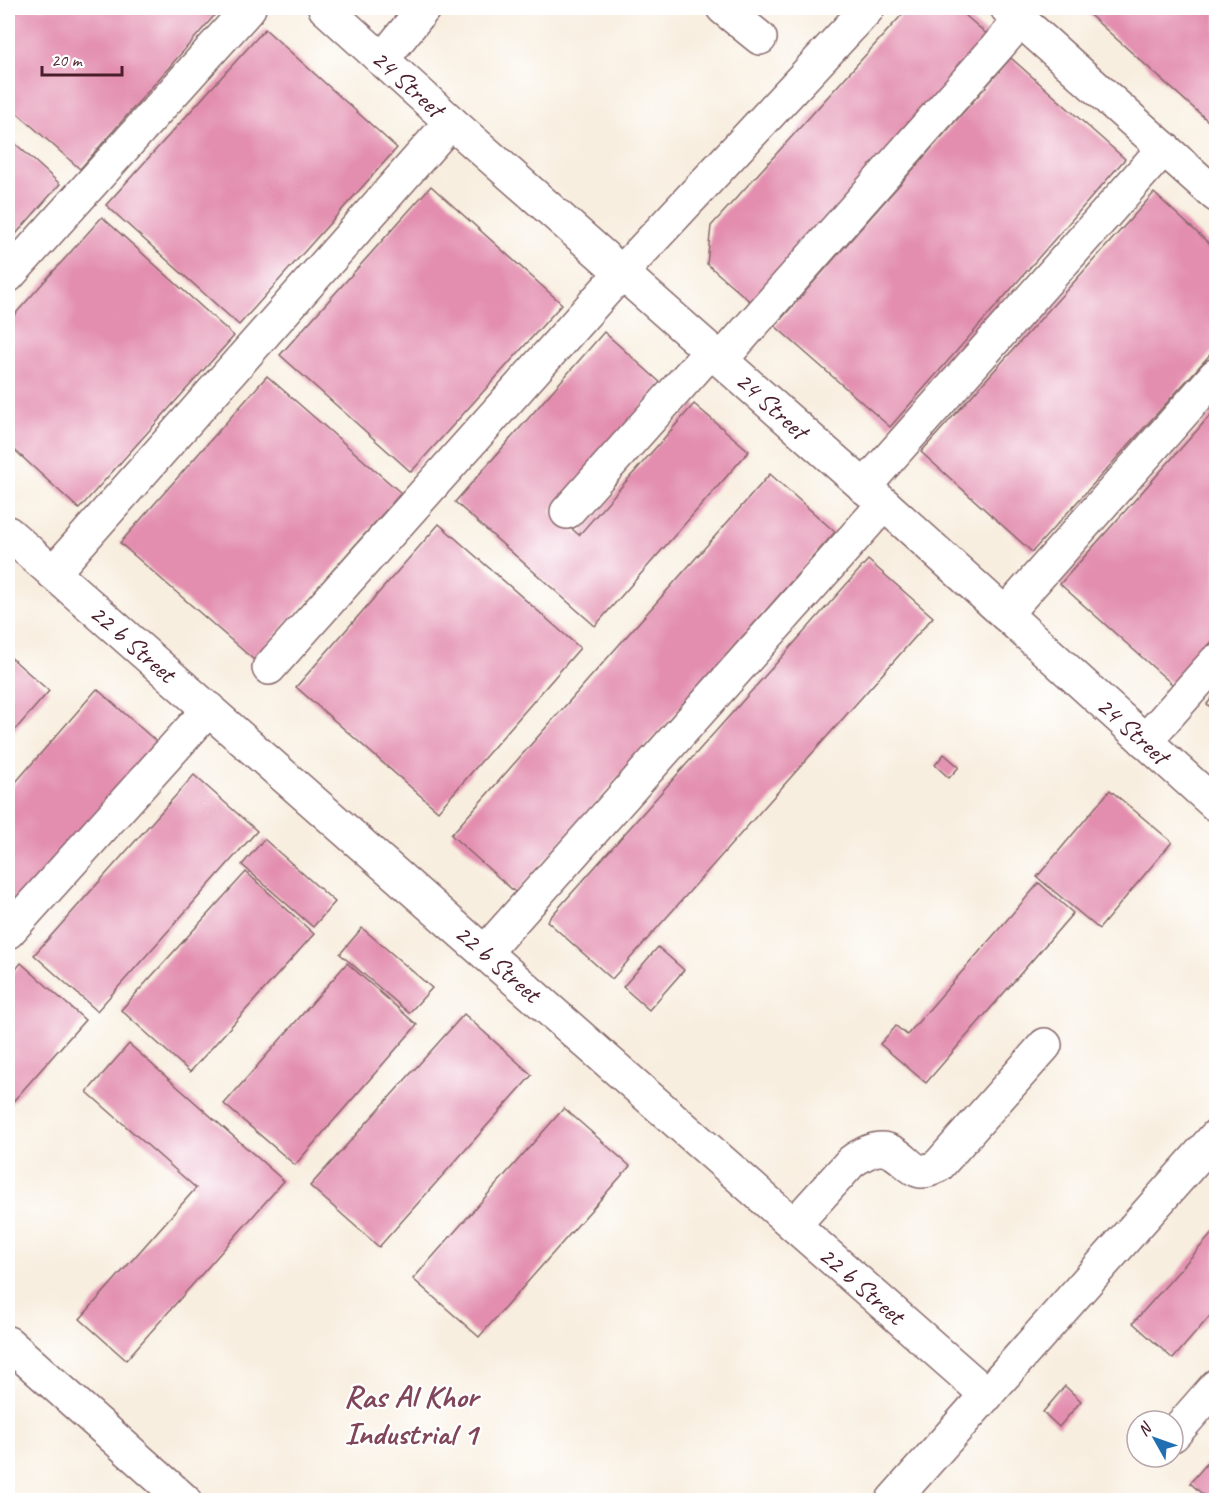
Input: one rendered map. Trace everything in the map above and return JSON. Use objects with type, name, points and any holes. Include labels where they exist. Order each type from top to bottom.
[{"type":"street","points":[[8,276],[249,8]]},
{"type":"street","name":"24 Street","points":[[325,8],[874,496],[1216,806]]},
{"type":"street","points":[[382,60],[424,8]]},
{"type":"street","points":[[723,8],[760,38]]},
{"type":"street","points":[[269,668],[622,272],[868,8]]},
{"type":"street","points":[[567,512],[716,356],[1014,14],[1216,195]]},
{"type":"street","points":[[53,573],[451,122]]},
{"type":"street","points":[[485,952],[874,496],[1164,148]]},
{"type":"street","points":[[1005,614],[1216,375]]},
{"type":"street","name":"22 b Street","points":[[8,532],[987,1395]]},
{"type":"street","points":[[1145,741],[1216,661]]},
{"type":"street","points":[[8,932],[209,710]]},
{"type":"street","points":[[794,1224],[851,1162],[862,1154],[873,1150],[891,1151],[910,1168],[917,1171],[933,1170],[939,1166],[1045,1045]]},
{"type":"street","points":[[893,1500],[1216,1136]]},
{"type":"street","points":[[8,1343],[184,1500]]},
{"type":"street","points":[[1185,1421],[1216,1386]]},
{"type":"building","points":[[8,8],[221,8],[80,169],[8,105]]},
{"type":"building","points":[[908,8],[957,8],[989,36],[753,304],[707,264],[711,226]]},
{"type":"building","points":[[1082,8],[1216,8],[1216,128]]},
{"type":"building","points":[[265,29],[397,148],[239,325],[106,205]]},
{"type":"building","points":[[1011,58],[1125,159],[890,427],[775,326]]},
{"type":"building","points":[[8,137],[60,184],[8,243]]},
{"type":"building","points":[[431,186],[562,304],[411,472],[280,355]]},
{"type":"building","points":[[1154,193],[1216,250],[1216,348],[1032,552],[921,452]]},
{"type":"building","points":[[102,217],[234,336],[79,509],[8,444],[8,322]]},
{"type":"building","points":[[604,332],[662,384],[551,511],[579,535],[694,404],[749,451],[595,626],[455,502]]},
{"type":"building","points":[[267,376],[401,493],[254,660],[120,543]]},
{"type":"building","points":[[1216,409],[1216,637],[1173,685],[1060,584]]},
{"type":"building","points":[[770,474],[835,532],[516,893],[451,835]]},
{"type":"building","points":[[439,524],[580,648],[438,811],[296,687]]},
{"type":"building","points":[[868,560],[933,617],[612,979],[547,921]]},
{"type":"building","points":[[8,655],[49,691],[8,738]]},
{"type":"building","points":[[97,689],[158,743],[8,914],[8,791]]},
{"type":"building","points":[[1216,693],[1216,713],[1207,704]]},
{"type":"building","points":[[944,754],[959,767],[949,778],[935,765]]},
{"type":"building","points":[[194,775],[257,831],[97,1011],[34,955]]},
{"type":"building","points":[[1110,790],[1172,842],[1099,929],[1037,877]]},
{"type":"building","points":[[264,839],[335,902],[313,927],[242,865]]},
{"type":"building","points":[[246,872],[314,934],[190,1072],[121,1010]]},
{"type":"building","points":[[1039,883],[1073,913],[926,1083],[880,1044],[896,1026],[907,1035]]},
{"type":"building","points":[[362,928],[432,988],[409,1013],[340,954]]},
{"type":"building","points":[[658,947],[684,970],[649,1010],[623,987]]},
{"type":"building","points":[[21,963],[85,1020],[8,1107],[8,979]]},
{"type":"building","points":[[347,963],[417,1025],[295,1165],[224,1104]]},
{"type":"building","points":[[464,1014],[532,1075],[379,1247],[310,1186]]},
{"type":"building","points":[[129,1044],[284,1181],[126,1360],[80,1319],[196,1188],[87,1092]]},
{"type":"building","points":[[564,1108],[630,1166],[479,1337],[413,1279]]},
{"type":"building","points":[[1216,1229],[1216,1309],[1173,1359],[1133,1323]]},
{"type":"building","points":[[1065,1386],[1081,1401],[1059,1427],[1043,1412]]},
{"type":"building","points":[[1216,1453],[1216,1500],[1209,1500],[1190,1483]]},
{"type":"district","name":"Ras Al Khor Industrial 1","points":[[411,1414]]}]
